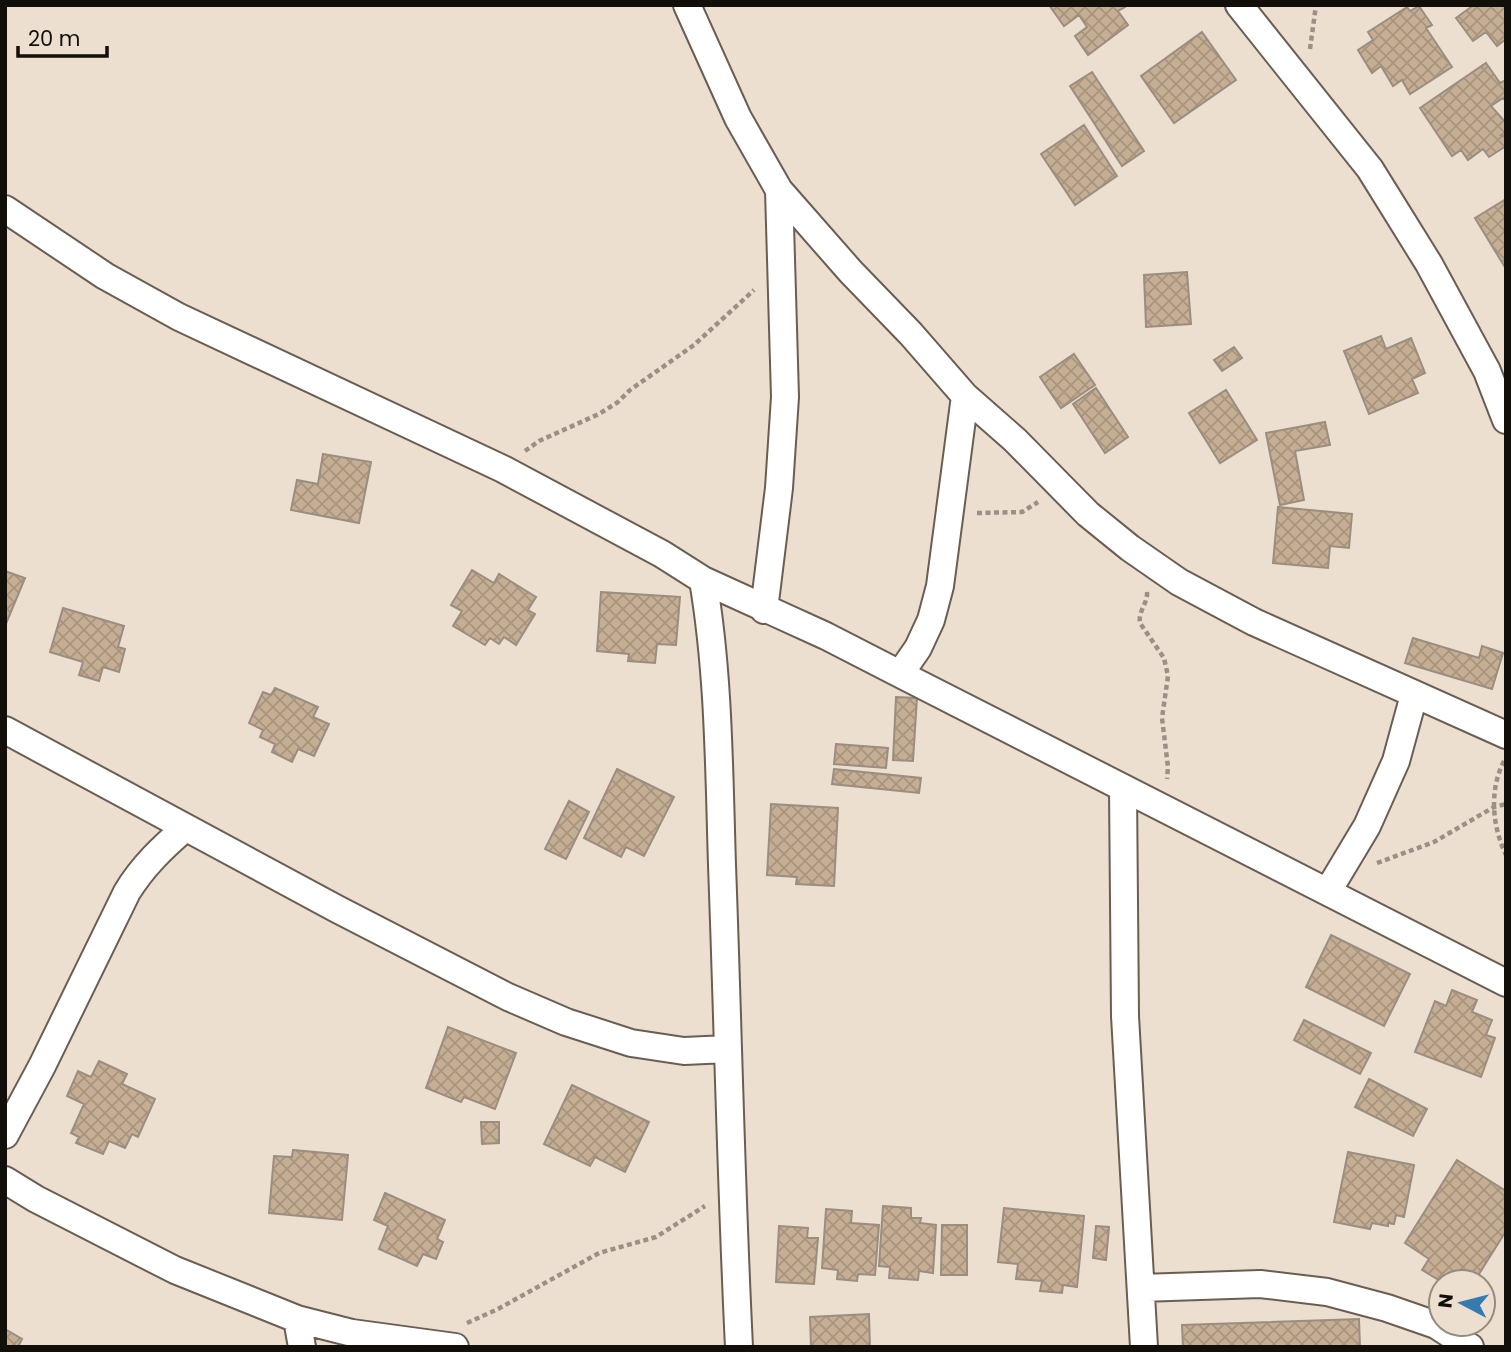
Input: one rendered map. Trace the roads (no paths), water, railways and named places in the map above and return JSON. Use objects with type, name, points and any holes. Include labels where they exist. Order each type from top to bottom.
[{"type":"street","points":[[687,5],[738,118],[779,190],[850,272],[911,334],[965,396],[1015,440],[1088,514],[1179,582],[1254,622],[1506,735]]},
{"type":"street","points":[[1239,5],[1370,169],[1429,264],[1487,371],[1506,420]]},
{"type":"street","points":[[764,610],[779,488],[784,410],[779,190]]},
{"type":"street","points":[[5,209],[105,276],[179,317],[503,469],[662,554],[703,580],[826,636],[1159,806],[1332,884],[1506,983]]},
{"type":"street","points":[[900,674],[918,648],[931,620],[940,586],[965,396]]},
{"type":"street","points":[[703,580],[712,636],[739,1347]]},
{"type":"street","points":[[1332,884],[1367,827],[1396,761],[1414,695]]},
{"type":"street","points":[[5,730],[185,828],[508,997],[566,1022],[631,1043],[684,1051],[728,1049]]},
{"type":"street","points":[[1123,788],[1125,1016],[1143,1347]]},
{"type":"street","points":[[5,1135],[42,1066],[127,892],[141,869],[185,828]]},
{"type":"street","points":[[5,1181],[175,1270],[344,1340],[425,1343],[454,1347]]},
{"type":"street","points":[[1141,1288],[1260,1284],[1327,1292],[1436,1325],[1470,1347]]},
{"type":"street","points":[[297,1320],[302,1347]]}]
